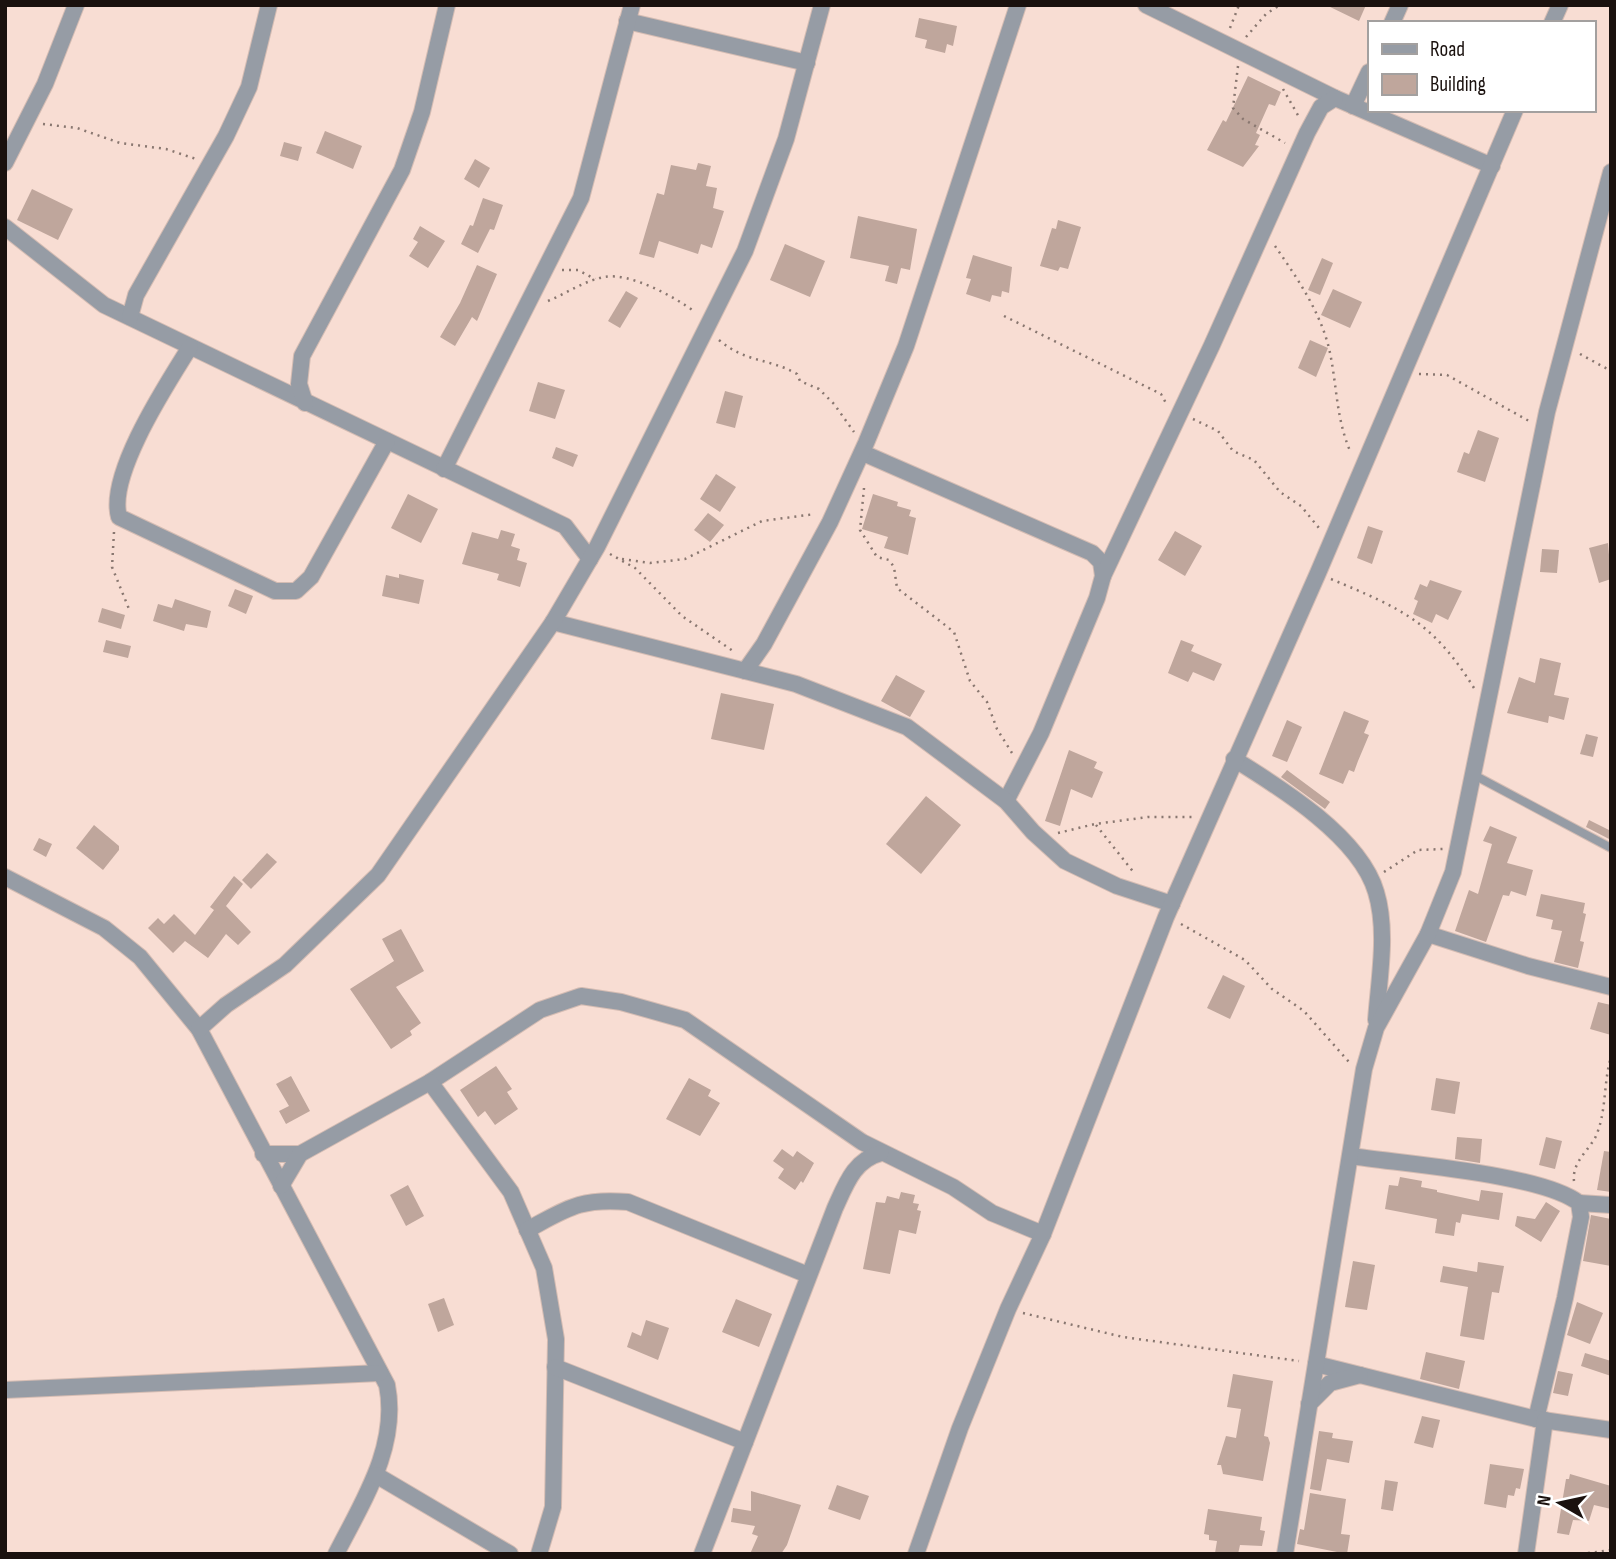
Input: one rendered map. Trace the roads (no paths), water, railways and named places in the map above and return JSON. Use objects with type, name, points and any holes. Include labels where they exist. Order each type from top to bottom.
[{"type":"street","points":[[5,163],[45,84],[76,5]]},
{"type":"street","points":[[130,317],[136,295],[211,163],[249,87],[269,5]]},
{"type":"street","points":[[305,403],[299,384],[302,356],[402,170],[422,112],[447,5]]},
{"type":"street","points":[[199,1029],[226,1005],[285,965],[378,875],[553,622],[594,553],[745,251],[786,139],[822,5]]},
{"type":"street","points":[[748,667],[764,644],[835,511],[906,346],[1018,5]]},
{"type":"street","points":[[1146,5],[1335,98],[1492,166]]},
{"type":"street","points":[[1393,21],[1400,5]]},
{"type":"street","points":[[1553,21],[1560,5]]},
{"type":"street","points":[[444,469],[581,198],[629,13],[807,63]]},
{"type":"street","points":[[1353,106],[1368,74]]},
{"type":"street","points":[[1006,801],[1078,649],[1103,576],[1181,412],[1298,150],[1321,107],[1335,98]]},
{"type":"street","points":[[916,1554],[960,1428],[1008,1309],[1043,1234],[1169,911],[1212,808],[1318,573],[1515,112]]},
{"type":"street","points":[[1285,1554],[1364,1069],[1376,1028],[1428,934],[1452,872],[1544,430],[1610,180]]},
{"type":"street","points":[[5,227],[80,289],[130,317],[565,526],[594,553]]},
{"type":"street","points":[[190,347],[164,388],[121,475],[116,496],[119,517],[215,565],[275,591],[296,591],[311,577],[387,441]]},
{"type":"street","points":[[864,448],[1092,553],[1101,562],[1103,576]]},
{"type":"street","points":[[553,622],[748,667],[907,727],[1006,801],[1033,832],[1065,861],[1117,886],[1152,896],[1169,911]]},
{"type":"street","points":[[1234,759],[1270,781],[1317,817],[1357,857],[1370,877],[1381,914],[1376,1028]]},
{"type":"street","points":[[5,877],[104,928],[140,957],[199,1029],[387,1385],[392,1410],[376,1475],[337,1554]]},
{"type":"street","points":[[1428,934],[1528,966],[1611,987]]},
{"type":"street","points":[[263,1154],[300,1154],[430,1082],[540,1010],[581,996],[621,1002],[685,1020],[880,1153],[953,1187],[992,1213],[1043,1234]]},
{"type":"street","points":[[430,1082],[510,1192],[544,1268],[556,1339],[554,1507],[539,1554]]},
{"type":"street","points":[[702,1554],[808,1275],[849,1177],[853,1151],[843,1129]]},
{"type":"street","points":[[849,1177],[867,1156],[880,1153]]},
{"type":"street","points":[[281,1186],[300,1154]]},
{"type":"street","points":[[1351,1156],[1518,1180],[1585,1203],[1611,1205]]},
{"type":"street","points":[[527,1230],[576,1203],[600,1200],[628,1202],[808,1275]]},
{"type":"street","points":[[1526,1554],[1540,1419],[1585,1203]]},
{"type":"street","points":[[1316,1364],[1540,1419],[1611,1430]]},
{"type":"street","points":[[555,1367],[745,1442]]},
{"type":"street","points":[[5,1390],[380,1373]]},
{"type":"street","points":[[1309,1404],[1330,1383],[1360,1374]]},
{"type":"street","points":[[376,1475],[510,1554]]},
{"type":"lane","points":[[1474,775],[1611,848]]}]
